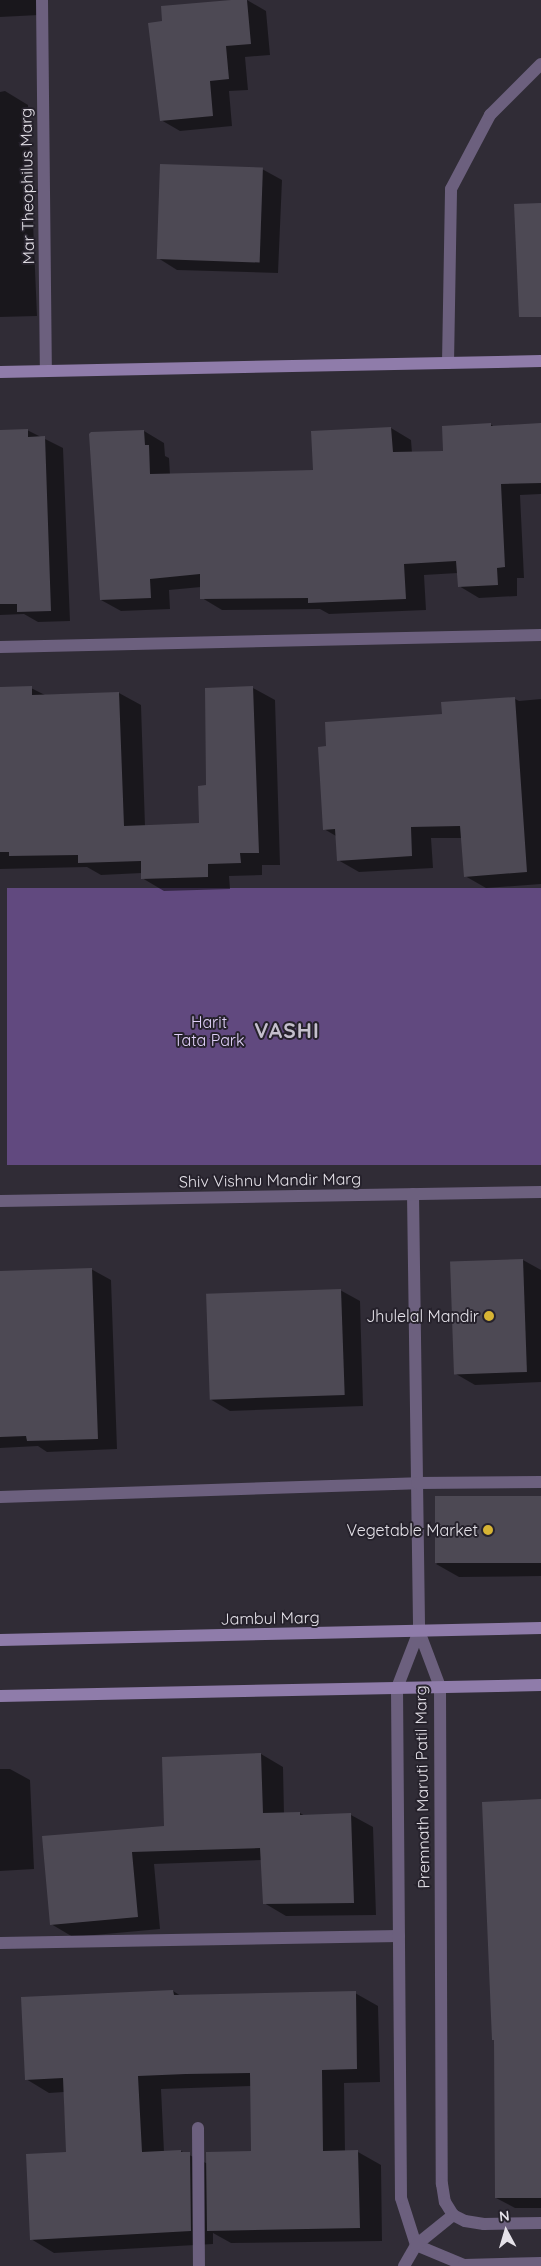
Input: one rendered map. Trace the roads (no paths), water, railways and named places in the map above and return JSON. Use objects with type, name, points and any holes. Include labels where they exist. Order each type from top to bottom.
[{"type":"main road","points":[[0,372],[541,361]]},
{"type":"main road","name":"Jambul Marg","points":[[0,1640],[541,1628]]},
{"type":"main road","points":[[0,1696],[541,1685]]},
{"type":"street","name":"Mar Theophilus Marg","points":[[42,0],[46,371]]},
{"type":"street","points":[[448,363],[451,189],[490,115],[541,64]]},
{"type":"street","points":[[0,647],[541,634]]},
{"type":"street","name":"Shiv Vishnu Mandir Marg","points":[[0,1201],[541,1192]]},
{"type":"street","points":[[413,1194],[419,1631]]},
{"type":"street","points":[[0,1497],[541,1482]]},
{"type":"street","name":"Premnath Maruti Patil Marg","points":[[419,1631],[440,1687],[442,2184],[445,2202],[453,2215]]},
{"type":"street","name":"Premnath Maruti Patil Marg","points":[[416,2245],[401,2198],[397,1688],[419,1631]]},
{"type":"street","points":[[0,1943],[399,1936]]},
{"type":"street","points":[[198,2128],[198,2266]]},
{"type":"street","points":[[404,2266],[416,2245],[453,2215],[465,2221],[484,2224],[541,2223]]},
{"type":"street","points":[[416,2245],[464,2265],[541,2263]]},
{"type":"place","name":"Jhulelal Mandir","points":[[489,1316]]},
{"type":"place","name":"Vegetable Market","points":[[488,1530]]},
{"type":"district","name":"VASHI","points":[[287,1030]]},
{"type":"park label","name":"Harit Tata Park","points":[[209,1031]]}]
